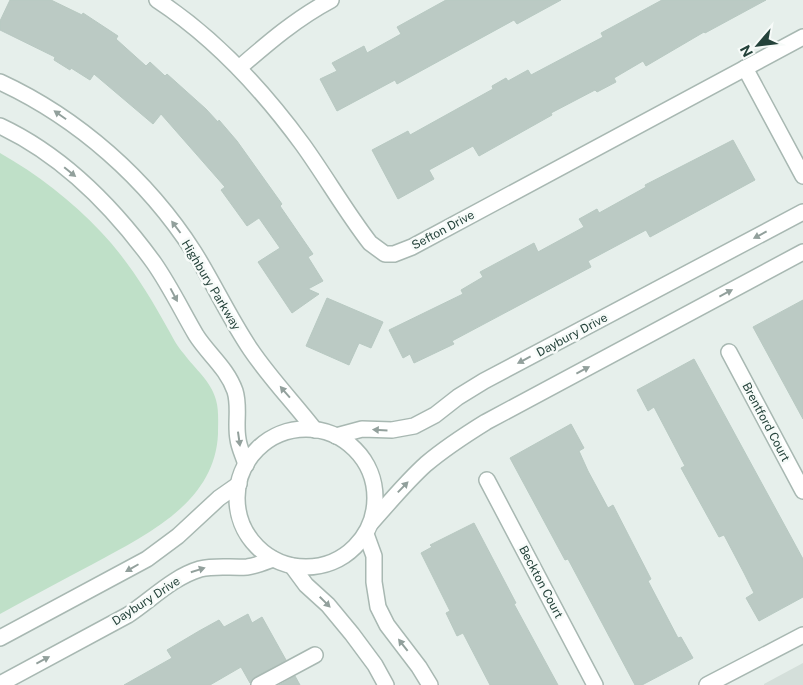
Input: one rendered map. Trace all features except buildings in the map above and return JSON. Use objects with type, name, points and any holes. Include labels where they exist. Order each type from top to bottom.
[{"type":"street","name":"Sefton Drive","points":[[157,0],[192,25],[240,68],[263,94],[302,145],[370,243],[385,254],[394,254],[412,247],[803,37]]},
{"type":"street","points":[[240,68],[292,24],[332,0]]},
{"type":"street","points":[[745,68],[803,176]]},
{"type":"street","name":"Highbury Parkway","points":[[0,82],[24,93],[78,128],[112,156],[141,184],[175,225],[194,252],[251,350],[315,430]]},
{"type":"street","points":[[0,126],[13,132],[71,172],[123,224],[154,264],[198,337],[224,369],[230,381],[237,403],[238,439],[246,465]]},
{"type":"street","name":"Daybury Drive","points":[[336,436],[362,429],[392,430],[414,426],[425,421],[484,381],[803,212]]},
{"type":"street","points":[[430,685],[419,666],[387,625],[378,607],[374,582],[374,556],[368,528],[375,503],[374,483],[366,464],[353,448],[336,436],[315,430],[298,430],[282,433],[268,441],[256,452],[246,465],[239,484],[238,506],[244,527],[256,546],[273,559],[292,566],[310,567],[326,564],[342,558],[356,547],[368,528],[396,494],[426,464],[462,437],[486,422],[803,252]]},
{"type":"street","name":"Brentford Court","points":[[729,352],[803,491]]},
{"type":"street","name":"Beckton Court","points":[[487,480],[595,685]]},
{"type":"street","points":[[0,638],[147,559],[178,536],[219,498],[239,484]]},
{"type":"street","name":"Daybury Drive","points":[[0,684],[128,615],[148,602],[168,585],[188,573],[210,567],[249,567],[273,559]]},
{"type":"street","points":[[292,566],[352,634],[386,685]]},
{"type":"street","points":[[707,685],[803,635]]},
{"type":"street","points":[[259,685],[316,655]]},
{"type":"shaded area","points":[[803,663],[803,685],[764,685],[764,684]]},
{"type":"green space","points":[[0,153],[41,179],[66,199],[90,221],[120,254],[146,291],[177,345],[214,393],[218,413],[218,434],[214,458],[205,479],[191,498],[174,514],[134,541],[0,614]]}]
